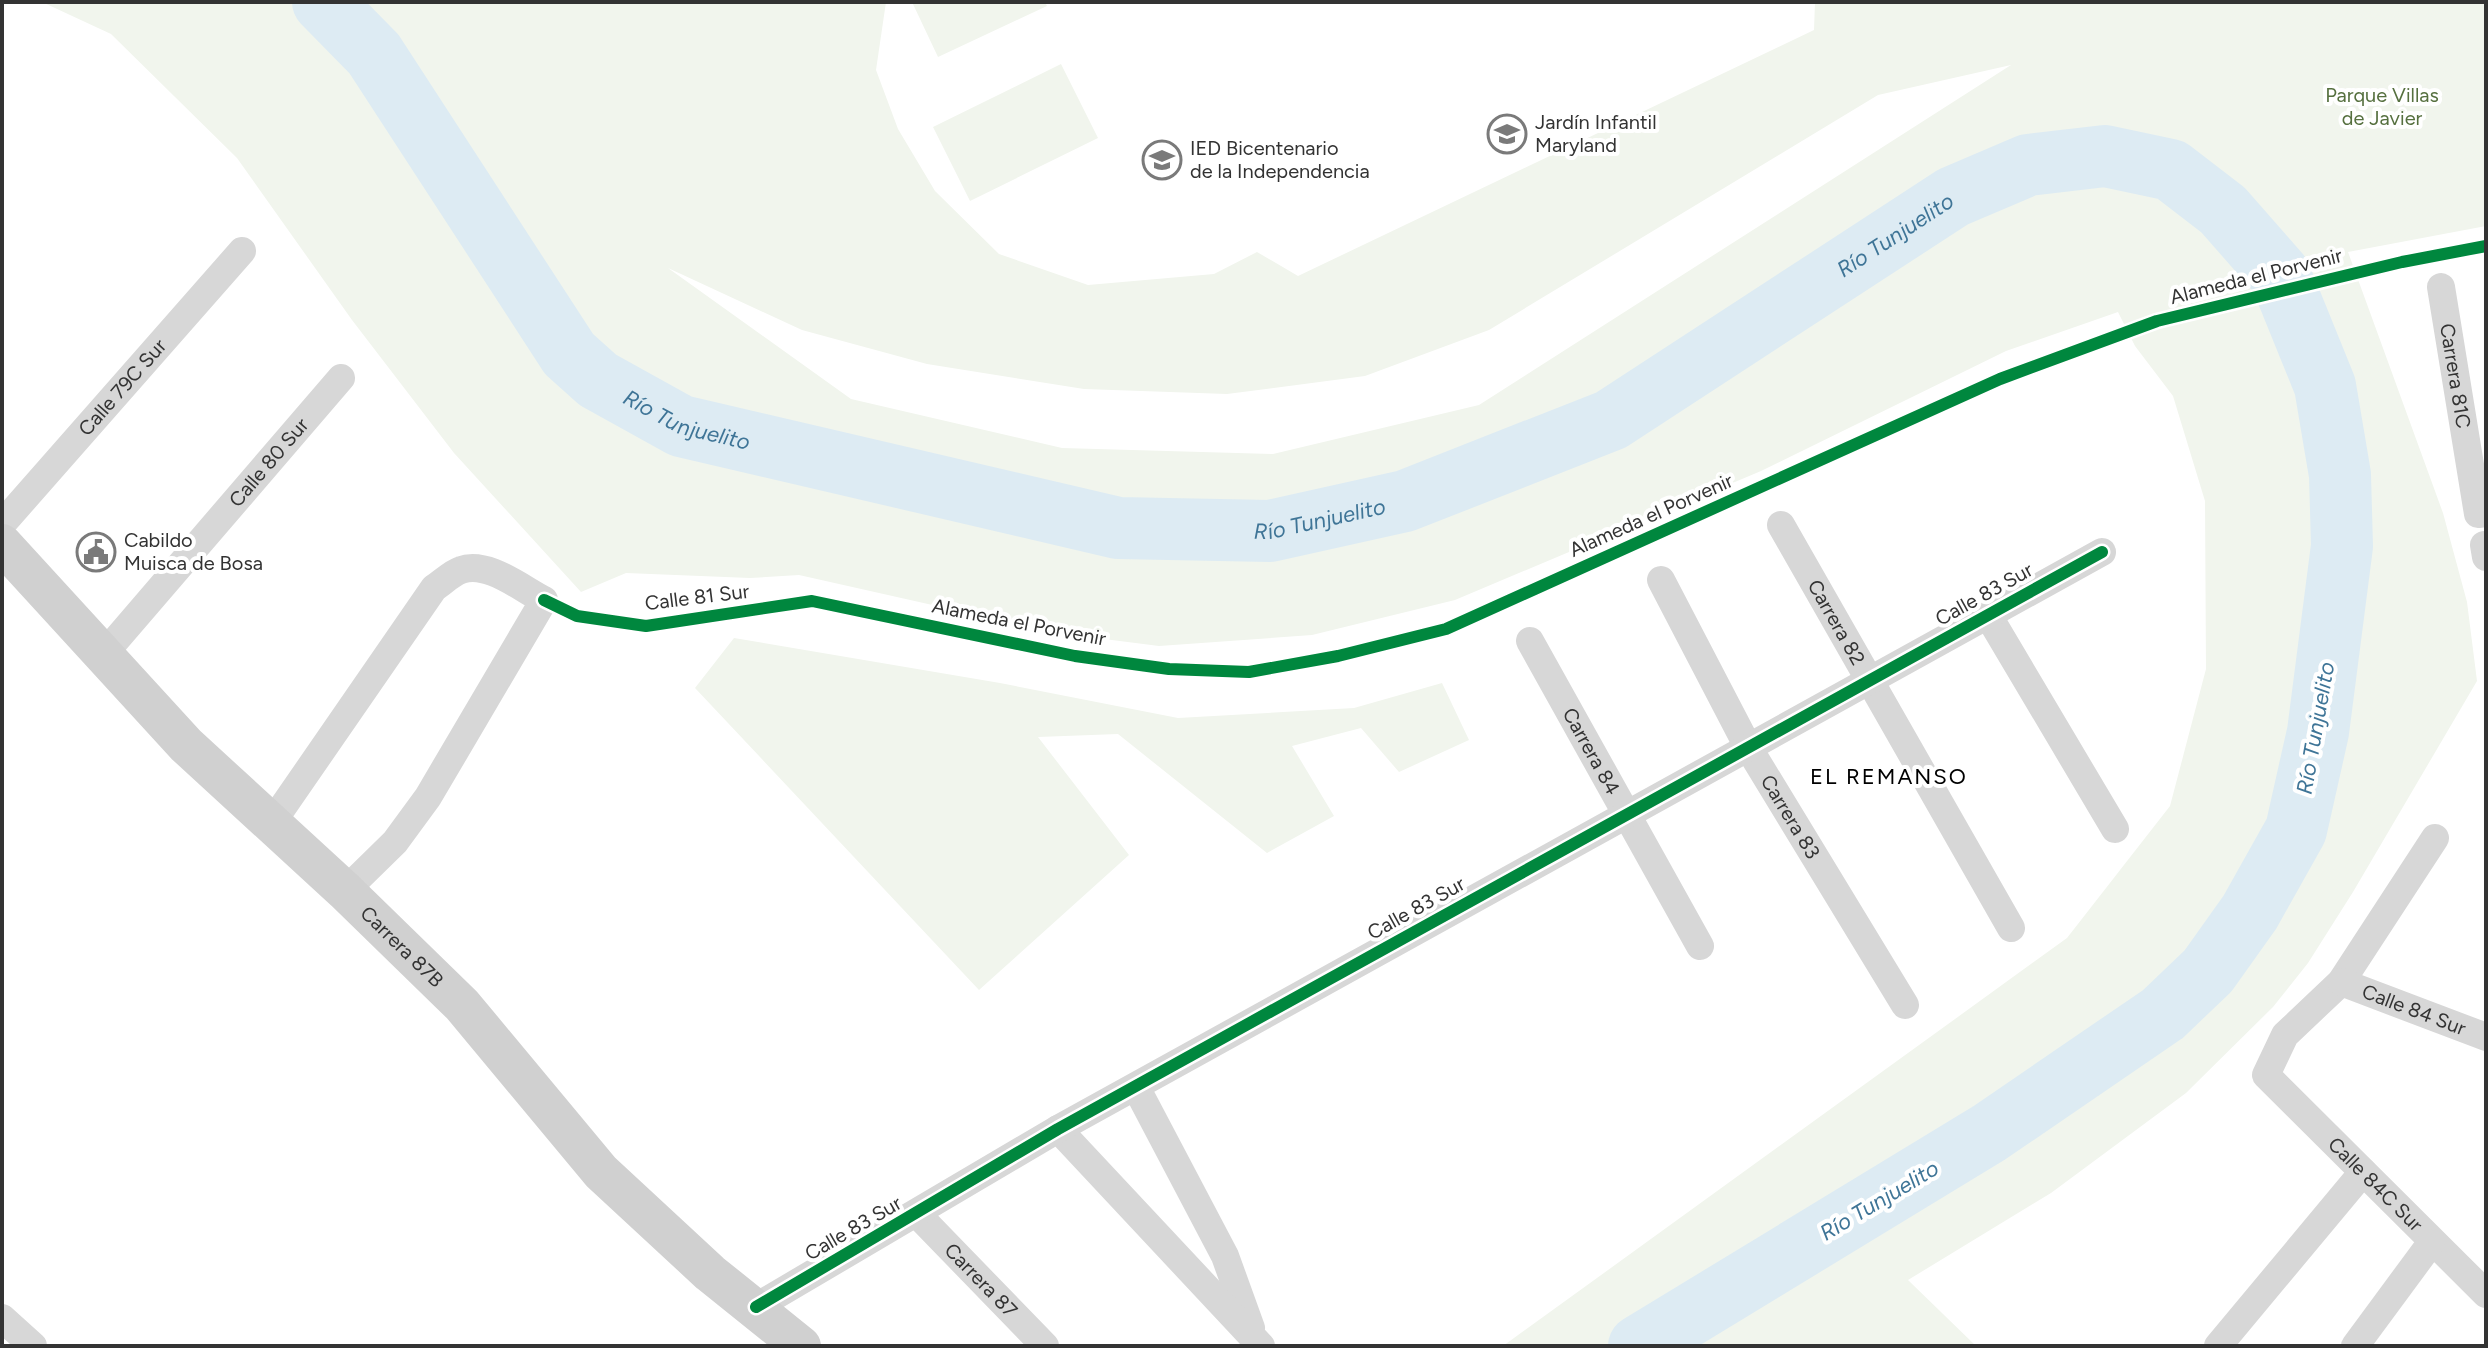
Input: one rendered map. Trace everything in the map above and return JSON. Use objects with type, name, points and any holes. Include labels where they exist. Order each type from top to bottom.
[{"type":"street","name":"Calle 79C Sur","points":[[2,524],[242,251]]},
{"type":"street","name":"Carrera 81C","points":[[2441,287],[2482,513]]},
{"type":"street","name":"Calle 80 Sur","points":[[103,655],[341,378]]},
{"type":"street","name":"Carrera 82","points":[[1781,525],[2011,928]]},
{"type":"street","name":"Carrera 87B","points":[[2,544],[186,745],[345,891],[462,1005],[601,1172],[664,1233],[801,1346]]},
{"type":"street","name":"Calle 83 Sur","points":[[756,1307],[1058,1129],[2102,552]]},
{"type":"street","points":[[271,824],[434,588],[460,570],[474,567],[489,571],[544,600],[428,797],[395,842],[345,891]]},
{"type":"street","name":"Carrera 83","points":[[1661,580],[1748,747],[1905,1005]]},
{"type":"street","points":[[1988,615],[2115,829]]},
{"type":"street","name":"Carrera 84","points":[[1530,641],[1700,946]]},
{"type":"street","points":[[2341,982],[2435,838]]},
{"type":"street","name":"Calle 84 Sur","points":[[2341,982],[2486,1037]]},
{"type":"street","name":"Calle 84C Sur","points":[[2341,982],[2293,1025],[2266,1075],[2431,1243],[2486,1294]]},
{"type":"street","points":[[1136,1087],[1225,1256],[1258,1343]]},
{"type":"street","points":[[1058,1129],[1258,1343]]},
{"type":"street","points":[[2218,1346],[2363,1172]]},
{"type":"street","name":"Carrera 87","points":[[917,1214],[1045,1346]]},
{"type":"street","points":[[2355,1346],[2431,1243]]},
{"type":"street","points":[[2,1318],[33,1346]]},
{"type":"green space","name":"Parque Villas de Javier","points":[[42,2],[886,2],[876,70],[898,129],[935,191],[999,254],[1088,285],[1214,274],[1257,252],[1298,276],[1814,30],[1815,2],[2486,2],[2486,226],[2348,252],[2443,513],[2467,602],[2477,681],[2353,892],[2308,963],[2273,1007],[2186,1093],[2051,1193],[1908,1280],[1976,1346],[1503,1346],[2067,938],[2170,806],[2206,669],[2205,501],[2173,396],[2135,346],[2118,312],[2006,351],[1761,471],[1455,600],[1312,635],[1159,646],[1057,633],[799,575],[750,578],[626,573],[581,592],[454,453],[352,320],[237,158],[111,34]],"holes":[[[2011,65],[1479,405],[1273,454],[1062,448],[851,399],[668,268],[802,330],[927,364],[1084,389],[1227,394],[1365,376],[1489,330],[1878,95]]]},
{"type":"green space","points":[[912,2],[1045,2],[1047,6],[938,57]]},
{"type":"green space","points":[[1061,64],[1098,138],[970,201],[933,127]]},
{"type":"green space","points":[[734,638],[1000,683],[1178,718],[1354,708],[1442,683],[1469,740],[1399,772],[1361,728],[1292,746],[1334,816],[1267,853],[1118,734],[1038,737],[1129,855],[979,990],[695,688]]},
{"type":"waterway","name":"Río Tunjuelito","points":[[323,2],[374,54],[569,354],[598,380],[681,426],[1118,528],[1270,531],[1405,501],[1611,420],[1953,197],[2028,165],[2105,156],[2171,170],[2223,210],[2280,275],[2325,386],[2340,475],[2342,546],[2318,732],[2296,830],[2250,912],[2208,971],[2163,1014],[1989,1133],[1639,1346]]},
{"type":"cycle path","name":"Alameda el Porvenir","points":[[544,600],[577,616],[646,626],[812,601],[1075,656],[1169,669],[1249,672],[1338,656],[1446,629],[2000,379],[2157,321],[2402,262],[2486,246]]},
{"type":"cycle path","points":[[756,1307],[1058,1129],[2102,552]]},
{"type":"place","name":"Jardín Infantil Maryland","points":[[1507,134]]},
{"type":"place","name":"IED Bicentenario de la Independencia","points":[[1162,160]]},
{"type":"place","name":"Cabildo Muisca de Bosa","points":[[96,552]]},
{"type":"district","name":"EL REMANSO","points":[[1889,776]]}]
